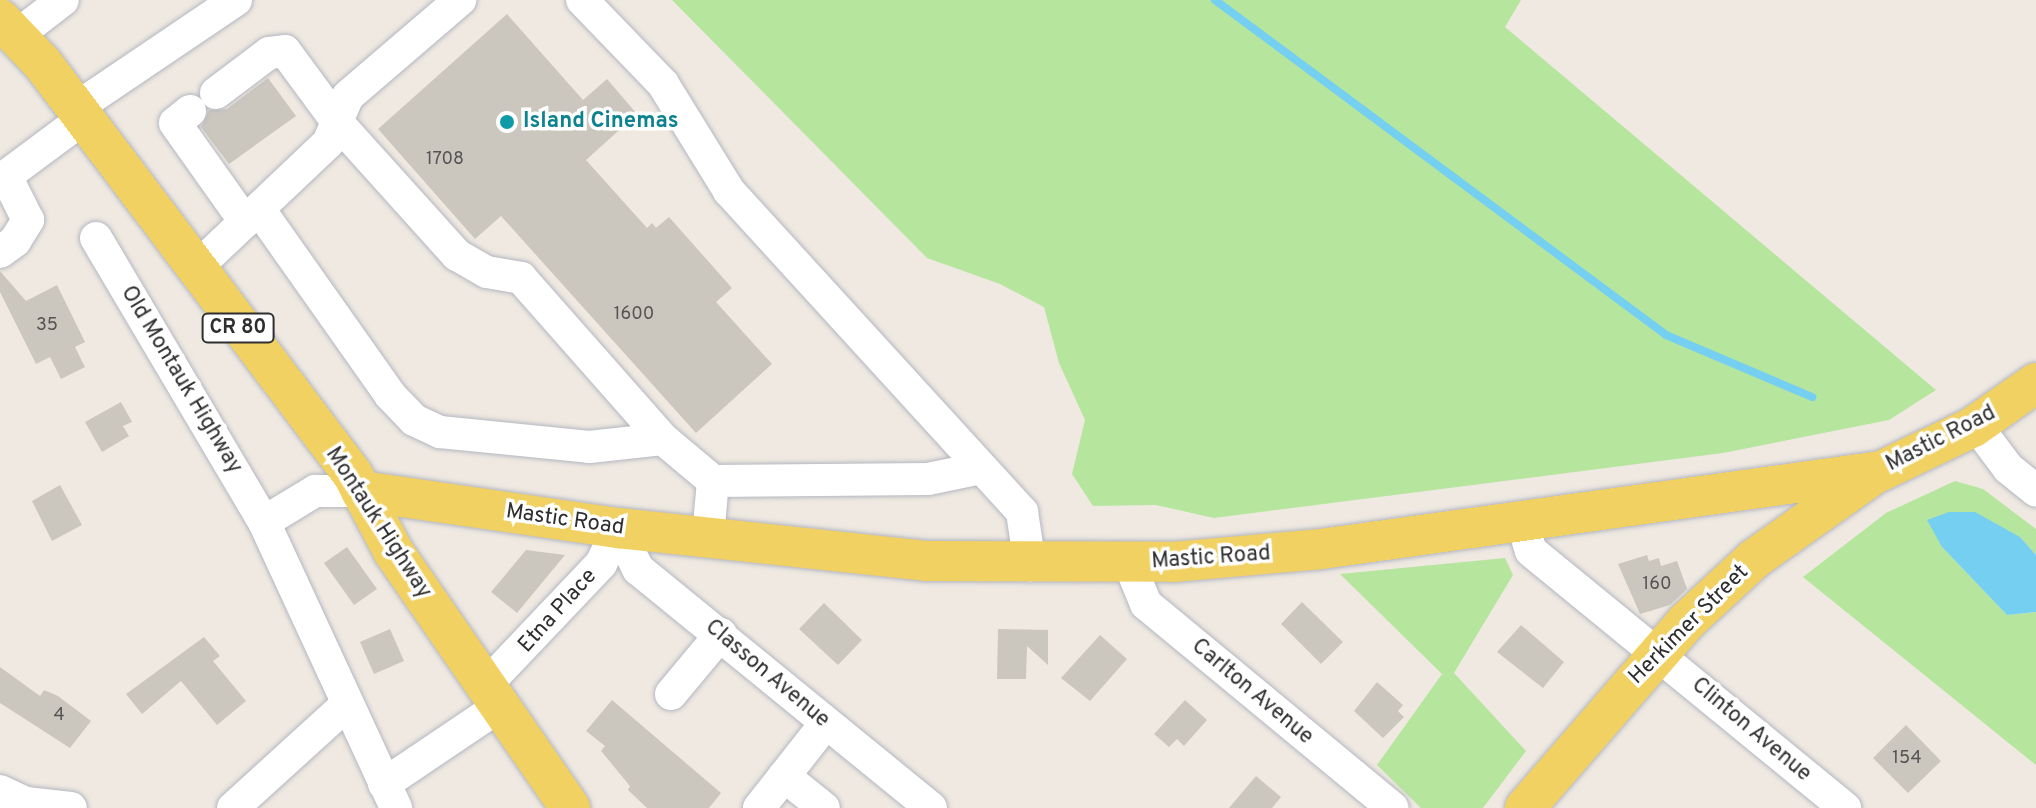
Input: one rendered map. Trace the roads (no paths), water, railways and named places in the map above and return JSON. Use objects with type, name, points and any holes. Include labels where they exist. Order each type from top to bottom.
[{"type":"main road","name":"Montauk Highway","points":[[8,27],[80,113],[361,491],[393,551],[570,808]]},
{"type":"main road","name":"Mastic Road","points":[[361,491],[618,528],[849,554],[1030,565],[1129,563],[1321,549],[1881,471],[1976,425],[2036,383]]},
{"type":"main road","name":"Herkimer Street","points":[[1525,808],[1654,655],[1754,559],[1881,471]]},
{"type":"street","points":[[8,27],[63,0]]},
{"type":"street","points":[[0,252],[15,241],[28,220],[3,172],[236,0]]},
{"type":"street","points":[[195,269],[328,143],[348,96],[460,0]]},
{"type":"street","points":[[582,0],[663,84],[729,191],[1022,512],[1030,565]]},
{"type":"street","points":[[216,93],[269,53],[285,51],[338,123],[457,255],[487,272],[521,278],[663,439],[713,481],[928,479],[981,468]]},
{"type":"street","points":[[190,111],[175,123],[252,215],[390,395],[414,420],[440,432],[564,446],[663,439]]},
{"type":"street","name":"Old Montauk Highway","points":[[96,238],[264,522],[345,706],[390,796]]},
{"type":"street","points":[[1976,425],[2008,468],[2036,491]]},
{"type":"street","points":[[708,536],[713,481]]},
{"type":"street","points":[[264,522],[315,491],[361,491]]},
{"type":"street","name":"Clinton Avenue","points":[[1522,522],[1531,551],[1654,655],[1678,669],[1845,808]]},
{"type":"street","name":"Classon Avenue","points":[[618,528],[638,569],[931,808]]},
{"type":"street","name":"Etna Place","points":[[390,796],[494,695],[601,564],[618,528]]},
{"type":"street","name":"Carlton Avenue","points":[[1129,563],[1146,604],[1393,808]]},
{"type":"street","points":[[671,694],[721,634]]},
{"type":"street","points":[[233,808],[345,706]]},
{"type":"street","points":[[759,808],[826,723]]},
{"type":"street","points":[[784,776],[824,808]]},
{"type":"street","points":[[16,801],[71,808]]},
{"type":"water","points":[[1949,512],[1975,512],[2020,537],[2036,555],[2036,612],[2007,615],[1942,547],[1927,520]]},
{"type":"waterway","points":[[1215,0],[1666,335],[1812,397]]},
{"type":"place","name":"Island Cinemas","points":[[507,122]]}]
